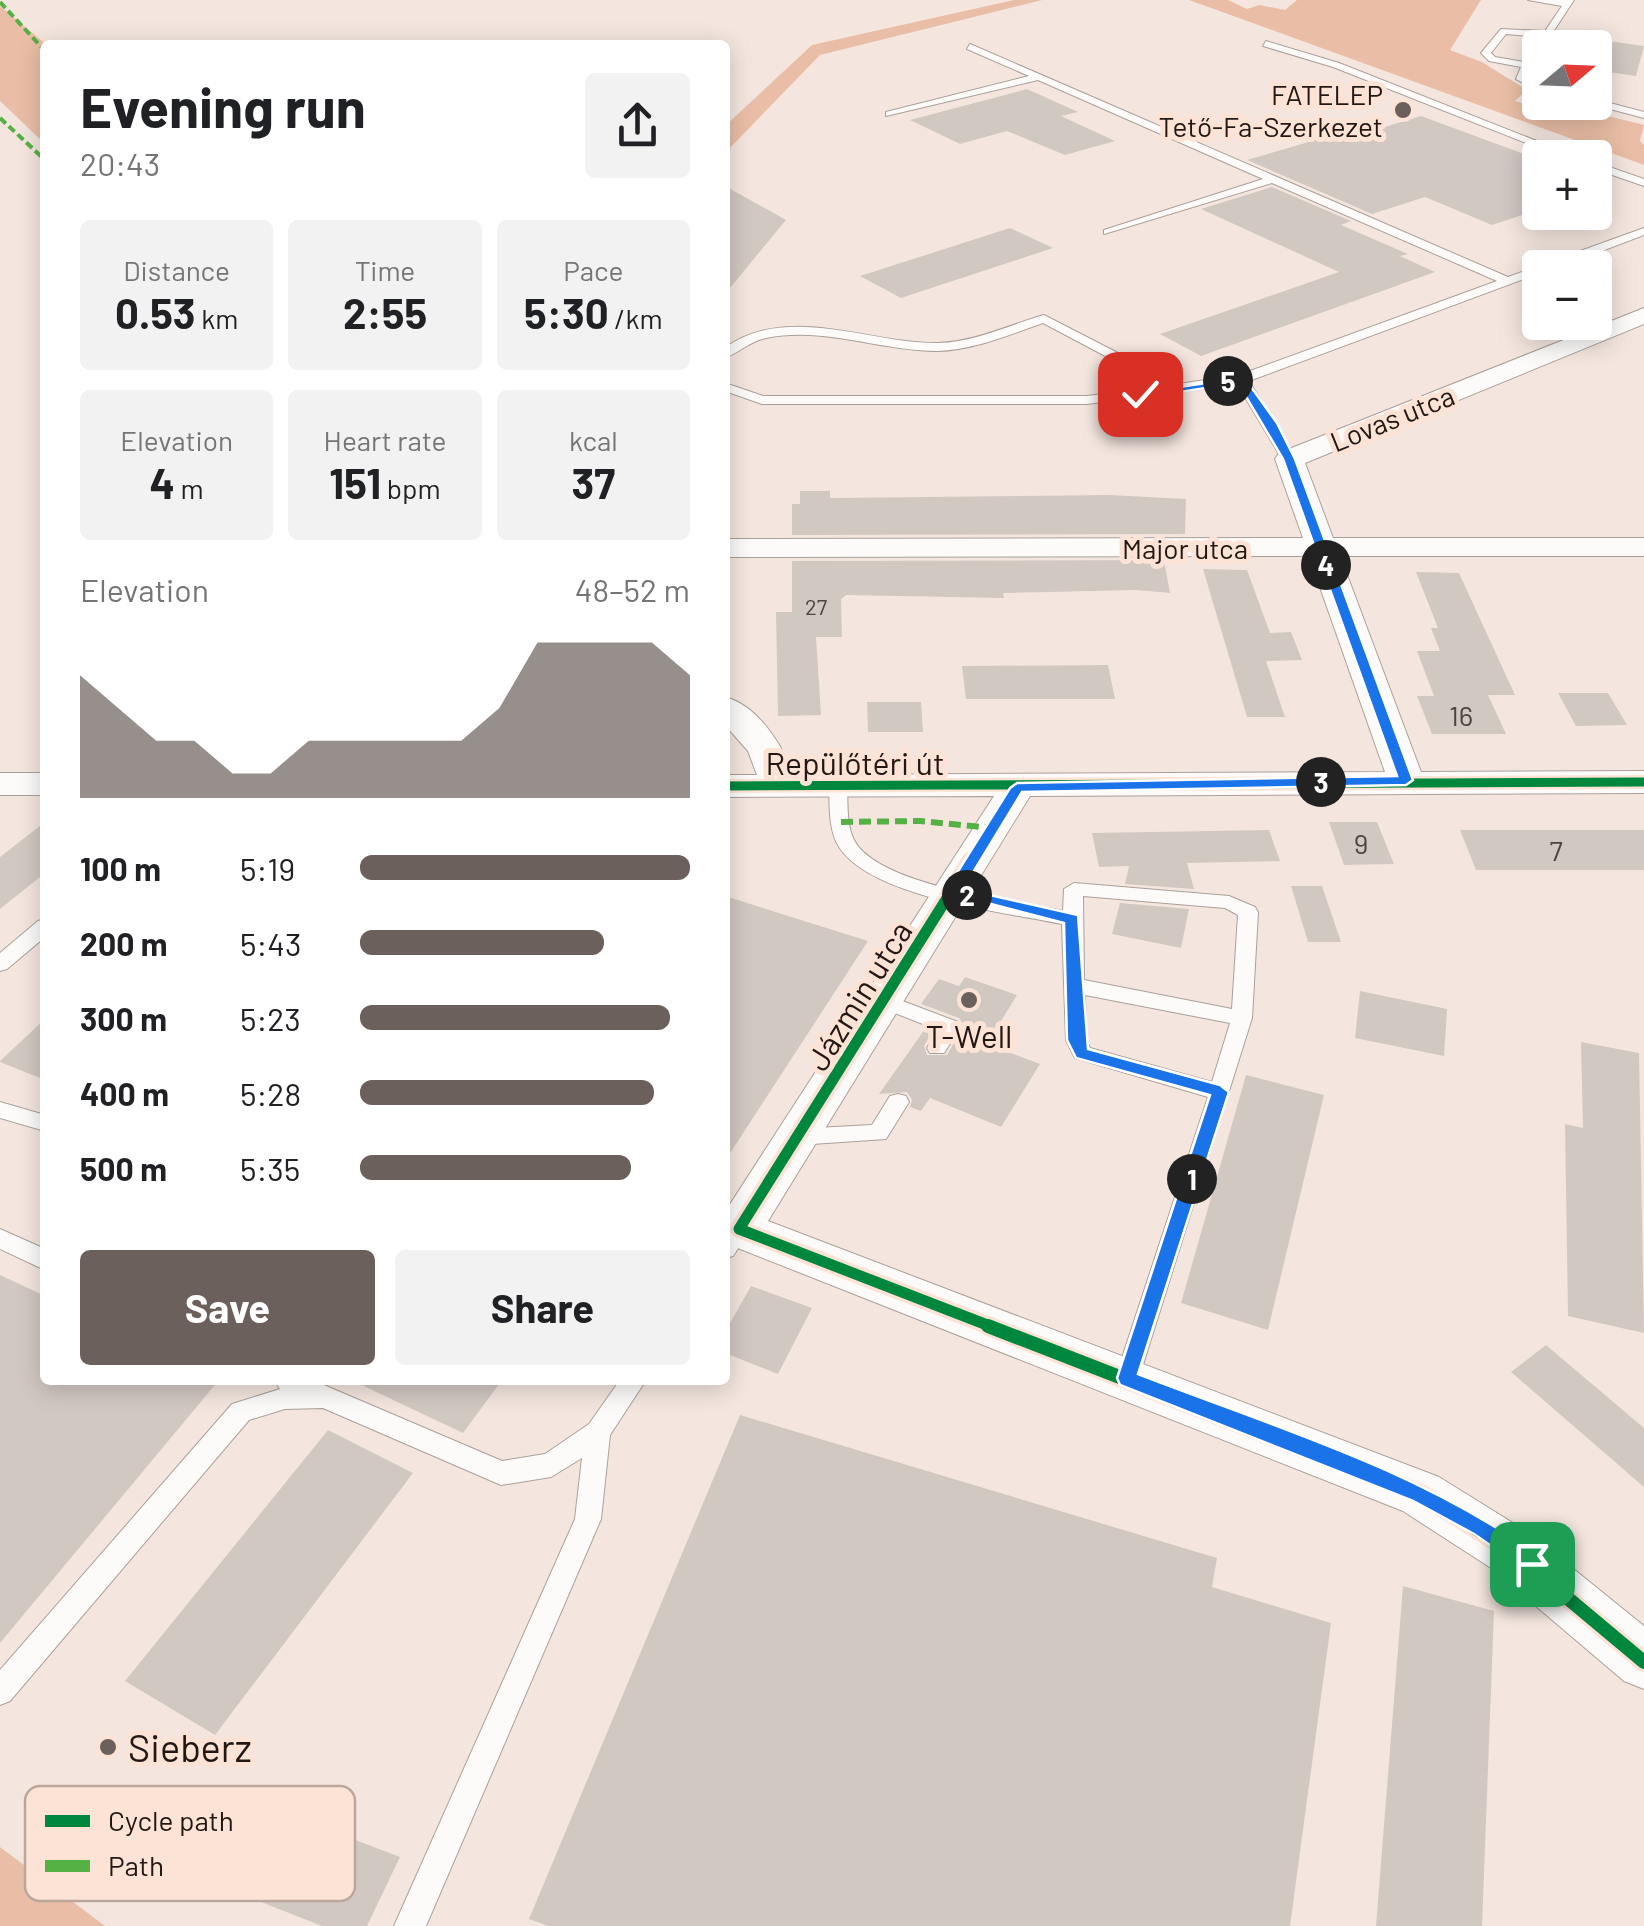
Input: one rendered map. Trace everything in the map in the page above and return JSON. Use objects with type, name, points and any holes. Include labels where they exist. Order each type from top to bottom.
[{"type":"street","name":"Lovas utca","points":[[1406,780],[1289,459],[1644,315]]},
{"type":"street","name":"Major utca","points":[[730,548],[1644,548]]},
{"type":"street","points":[[730,713],[772,759],[777,786]]},
{"type":"street","name":"Repülőtéri út","points":[[730,786],[1017,788],[1406,780],[1644,782]]},
{"type":"street","points":[[0,784],[40,784]]},
{"type":"street","name":"Jázmin utca","points":[[732,1239],[1017,788]]},
{"type":"street","points":[[732,1239],[1127,1378],[1421,1494],[1482,1527],[1532,1564],[1644,1662]]},
{"type":"lane","points":[[1532,0],[1568,2],[1550,30]]},
{"type":"lane","points":[[1522,32],[1504,32],[1486,53],[1492,59],[1522,64]]},
{"type":"lane","points":[[1266,44],[1336,65],[1529,140]]},
{"type":"lane","points":[[970,47],[1507,282]]},
{"type":"lane","points":[[890,114],[1039,77]]},
{"type":"lane","points":[[1612,106],[1644,114]]},
{"type":"lane","points":[[1612,171],[1644,183]]},
{"type":"lane","points":[[1108,232],[1273,179]]},
{"type":"lane","points":[[1592,250],[1644,231]]},
{"type":"lane","points":[[730,389],[762,400],[912,402],[1087,400],[1178,389],[1240,379],[1522,276]]},
{"type":"lane","points":[[730,348],[735,343],[777,331],[906,347],[944,346],[1044,319],[1178,389]]},
{"type":"lane","points":[[1240,379],[1271,423],[1289,459]]},
{"type":"lane","points":[[838,786],[844,841],[855,856],[891,876],[1072,919]]},
{"type":"lane","points":[[1127,1378],[1220,1092],[1242,1018],[1250,916],[1228,902],[1074,889],[1076,1040],[1082,1054],[1220,1092]]},
{"type":"lane","points":[[0,964],[40,930]]},
{"type":"lane","points":[[1076,986],[1242,1018]]},
{"type":"lane","points":[[884,1002],[951,1027],[937,1048]]},
{"type":"lane","points":[[798,1137],[878,1133],[898,1102]]},
{"type":"lane","points":[[0,1110],[40,1122]]},
{"type":"lane","points":[[0,1238],[40,1258]]},
{"type":"lane","points":[[296,1385],[501,1473],[551,1465],[598,1432],[631,1385]]},
{"type":"lane","points":[[0,1690],[241,1412],[284,1398],[322,1398]]},
{"type":"lane","points":[[410,1926],[588,1520],[598,1432]]},
{"type":"shaded area","points":[[1014,0],[1042,0],[820,55],[730,148],[730,121],[812,45]]},
{"type":"shaded area","points":[[1189,0],[1228,0],[1247,9],[1259,5],[1285,10],[1297,0],[1481,0],[1450,50],[1482,62],[1522,87],[1522,95],[1515,101],[1522,103],[1522,120],[1612,117],[1644,125],[1640,141],[1644,145],[1644,165],[1612,153],[1612,140],[1575,140]]},
{"type":"shaded area","points":[[0,6],[41,40],[40,139],[0,101]]},
{"type":"shaded area","points":[[0,1847],[25,1866],[25,1901],[72,1901],[105,1926],[0,1926]]},
{"type":"building","points":[[1612,41],[1644,46],[1636,76],[1612,72]]},
{"type":"building","points":[[1027,89],[1078,112],[1061,116],[1115,141],[1065,155],[1007,131],[960,144],[910,120]]},
{"type":"building","points":[[1421,116],[1522,153],[1522,215],[1492,225],[1425,197],[1372,214],[1247,160],[1357,128],[1368,132]]},
{"type":"building","points":[[1272,187],[1351,221],[1341,225],[1408,254],[1400,256],[1435,272],[1201,356],[1160,334],[1339,272],[1201,209]]},
{"type":"building","points":[[730,189],[786,220],[730,288]]},
{"type":"building","points":[[1010,228],[1053,248],[901,298],[860,276]]},
{"type":"building","points":[[800,491],[830,491],[830,498],[1109,495],[1186,499],[1185,534],[792,535],[792,504],[800,504]]},
{"type":"building","points":[[1164,560],[1170,593],[1003,593],[1004,598],[846,595],[841,599],[842,637],[816,637],[821,715],[778,716],[776,612],[792,612],[792,561]]},
{"type":"building","points":[[1203,569],[1247,570],[1270,633],[1291,632],[1302,660],[1266,661],[1285,717],[1247,717]]},
{"type":"building","points":[[1416,572],[1459,573],[1515,695],[1488,695],[1506,734],[1432,734],[1417,696],[1434,696],[1417,651],[1440,651],[1431,628],[1438,628]]},
{"type":"building","points":[[1108,665],[1115,699],[966,699],[962,666]]},
{"type":"building","points":[[1558,693],[1608,693],[1627,725],[1576,726]]},
{"type":"building","points":[[867,702],[921,702],[923,732],[868,732]]},
{"type":"building","points":[[1329,822],[1377,822],[1394,864],[1344,865]]},
{"type":"building","points":[[40,826],[40,877],[0,909],[0,857]]},
{"type":"building","points":[[1269,830],[1280,861],[1187,863],[1194,889],[1125,884],[1129,866],[1099,867],[1092,833]]},
{"type":"building","points":[[1460,830],[1644,830],[1644,870],[1476,870]]},
{"type":"building","points":[[1291,886],[1322,886],[1341,942],[1308,942]]},
{"type":"building","points":[[730,898],[868,941],[730,1153]]},
{"type":"building","points":[[1120,903],[1189,909],[1181,948],[1112,934]]},
{"type":"building","points":[[965,977],[1017,995],[987,1044],[1040,1064],[1001,1127],[930,1098],[921,1111],[910,1107],[912,1100],[907,1092],[879,1094],[925,1029],[932,1032],[924,1046],[927,1055],[947,1055],[964,1025],[959,1018],[921,1004],[939,979],[959,986]]},
{"type":"building","points":[[1360,991],[1447,1009],[1444,1056],[1355,1038]]},
{"type":"building","points":[[40,1024],[40,1078],[0,1061]]},
{"type":"building","points":[[1581,1042],[1639,1053],[1644,1333],[1568,1316],[1565,1124],[1583,1128]]},
{"type":"building","points":[[1246,1075],[1324,1095],[1268,1330],[1181,1303]]},
{"type":"building","points":[[0,1275],[40,1294],[40,1385],[215,1385],[0,1643]]},
{"type":"building","points":[[751,1286],[812,1308],[778,1374],[730,1355],[730,1323]]},
{"type":"building","points":[[1546,1345],[1644,1428],[1644,1487],[1511,1372]]},
{"type":"building","points":[[362,1385],[498,1385],[463,1433]]},
{"type":"building","points":[[740,1415],[1217,1558],[1212,1587],[1331,1623],[1290,1926],[548,1926],[529,1919]]},
{"type":"building","points":[[328,1430],[413,1473],[215,1735],[125,1681]]},
{"type":"building","points":[[1403,1586],[1494,1611],[1482,1926],[1376,1926]]},
{"type":"building","points":[[355,1840],[400,1857],[367,1926],[322,1926],[258,1901],[355,1901]]},
{"type":"marked path","points":[[0,2],[40,46]]},
{"type":"marked path","points":[[0,118],[40,155]]},
{"type":"marked path","points":[[841,822],[920,821],[992,828]]},
{"type":"cycle path","points":[[730,786],[1644,782]]},
{"type":"cycle path","points":[[1017,788],[739,1229],[1421,1494],[1510,1550],[1644,1662]]},
{"type":"place","name":"FATELEP Tető-Fa-Szerkezet","points":[[1403,110]]},
{"type":"place","name":"T-Well","points":[[969,1000]]},
{"type":"place","name":"Sieberz","points":[[108,1747]]},
{"type":"route","points":[[1140,394],[1240,379],[1271,423],[1289,459],[1406,780],[1017,788],[953,892],[1072,919],[1076,1040],[1082,1054],[1220,1092],[1127,1378],[1421,1494],[1482,1527],[1532,1564]]}]
